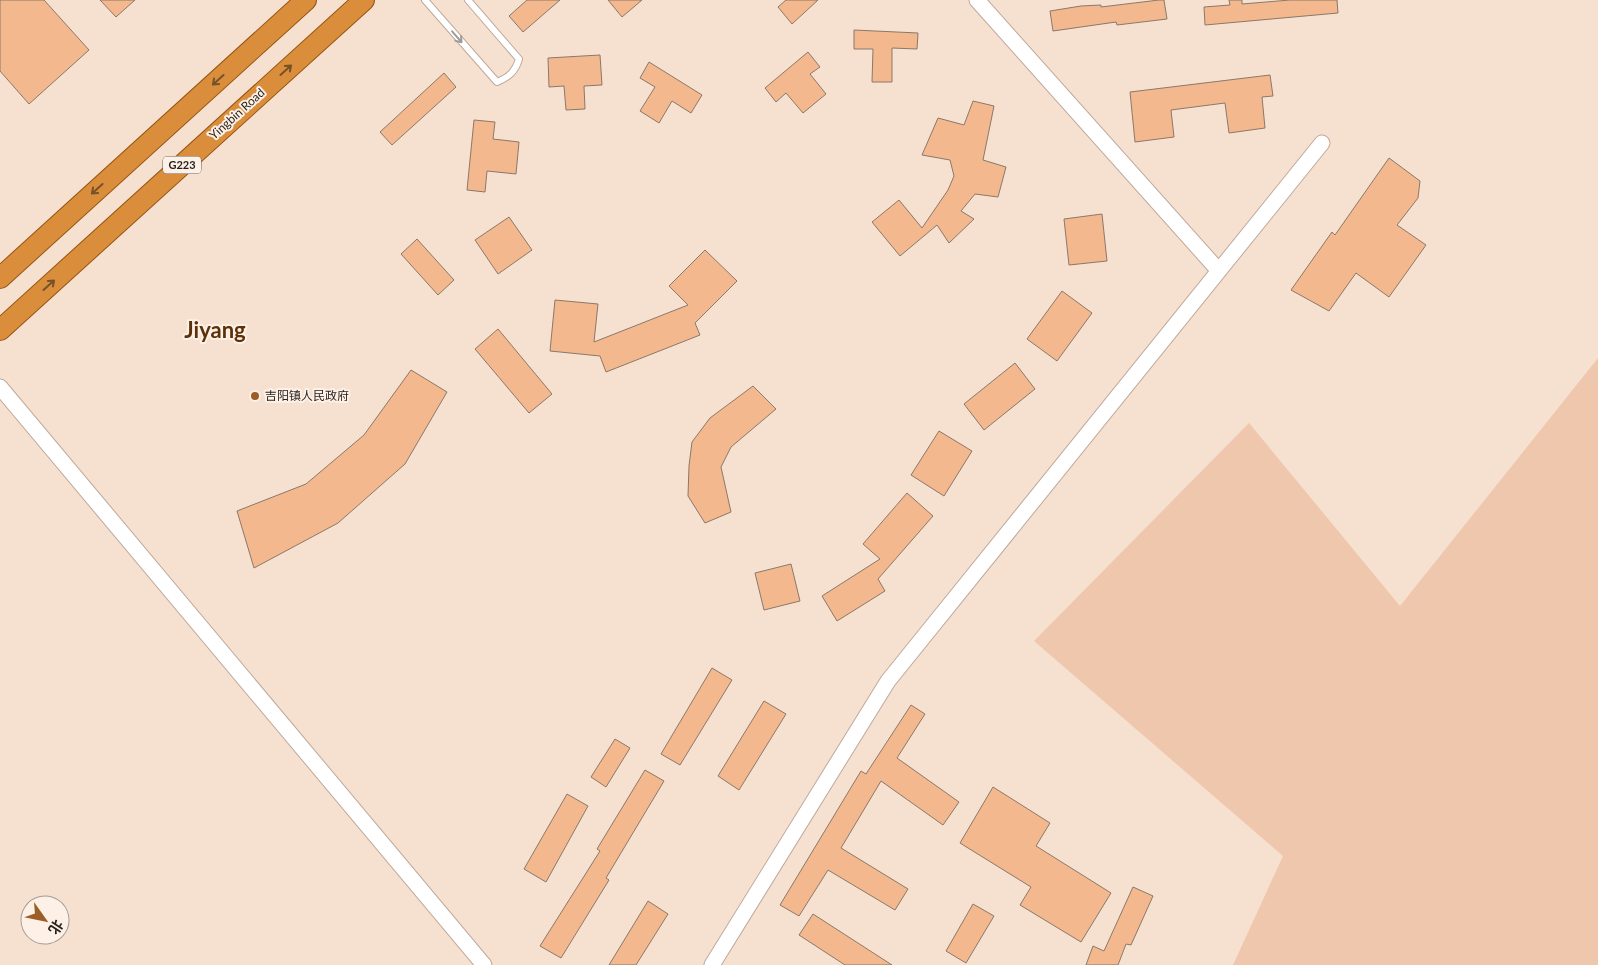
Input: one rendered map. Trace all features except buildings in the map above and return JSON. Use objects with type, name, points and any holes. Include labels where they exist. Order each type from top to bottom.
[{"type":"highway","points":[[0,278],[306,0]]},
{"type":"highway","name":"Yingbin Road","points":[[0,330],[364,0]]},
{"type":"highway","points":[[0,309],[26,306]]},
{"type":"street","points":[[977,0],[1219,271]]},
{"type":"street","points":[[712,965],[888,682],[1322,143]]},
{"type":"street","points":[[0,387],[484,965]]},
{"type":"lane","points":[[425,0],[496,82],[508,77],[516,68],[519,59],[468,0]]},
{"type":"shaded area","points":[[1598,358],[1598,965],[1233,965],[1283,856],[1034,641],[1249,423],[1400,606]]},
{"type":"place","name":"吉阳镇人民政府","points":[[255,396]]},
{"type":"district","name":"Jiyang","points":[[215,330]]}]
